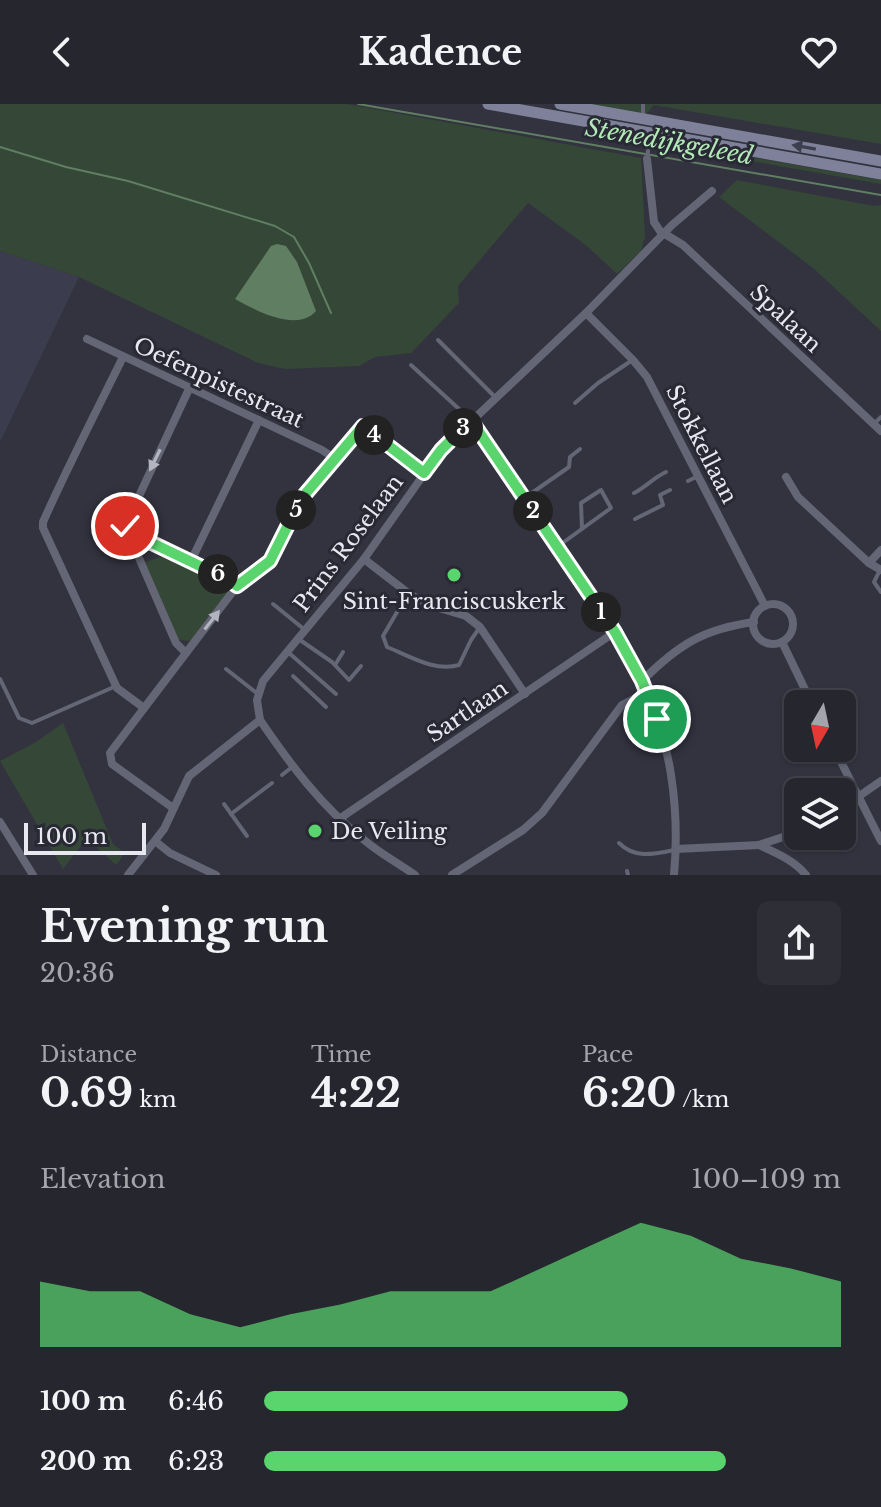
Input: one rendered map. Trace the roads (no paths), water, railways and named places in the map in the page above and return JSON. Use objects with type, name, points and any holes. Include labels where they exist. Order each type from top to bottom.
[{"type":"main road","points":[[488,104],[650,141],[881,174]]},
{"type":"main road","points":[[560,104],[881,161]]},
{"type":"main road","points":[[642,119],[650,141]]},
{"type":"street","points":[[647,159],[654,222],[665,234]]},
{"type":"street","name":"Prins Roselaan","points":[[258,694],[263,681],[281,666],[287,651],[364,559],[441,450],[712,191]]},
{"type":"street","name":"Spalaan","points":[[665,234],[683,245],[879,424]]},
{"type":"street","name":"Stokkellaan","points":[[586,313],[633,360],[660,399],[765,606]]},
{"type":"street","name":"Oefenpistestraat","points":[[87,339],[334,458]]},
{"type":"street","points":[[123,357],[76,449],[43,528],[116,686],[144,708]]},
{"type":"street","points":[[186,653],[176,643],[127,531],[126,520],[189,389]]},
{"type":"street","points":[[191,561],[259,420]]},
{"type":"street","points":[[471,420],[615,632],[647,692],[657,719],[674,792],[674,875]]},
{"type":"street","points":[[173,808],[112,764],[109,758],[144,708],[237,586],[270,561],[301,499],[363,426],[424,473]]},
{"type":"street","points":[[786,477],[798,497],[869,563],[881,570]]},
{"type":"street","points":[[127,531],[237,586]]},
{"type":"street","points":[[869,563],[881,550]]},
{"type":"street","points":[[364,559],[408,593],[429,605],[466,616],[480,627],[525,694]]},
{"type":"street","points":[[778,605],[792,618],[791,632],[782,642],[775,644],[757,635],[754,622],[765,606],[778,605]]},
{"type":"street","points":[[642,681],[680,646],[715,629],[754,622]]},
{"type":"street","name":"Sartlaan","points":[[339,819],[615,632]]},
{"type":"street","points":[[782,642],[805,690]]},
{"type":"street","points":[[452,875],[523,830],[542,813],[622,705],[647,692]]},
{"type":"street","points":[[258,694],[260,720],[292,767],[339,819],[415,875]]},
{"type":"street","points":[[128,875],[164,829],[189,776],[260,720]]},
{"type":"street","points":[[841,762],[881,841]]},
{"type":"street","points":[[858,798],[881,781]]},
{"type":"street","points":[[0,822],[33,875]]},
{"type":"street","points":[[676,849],[759,845],[784,837]]},
{"type":"street","points":[[155,841],[170,853],[216,875]]},
{"type":"street","points":[[759,845],[790,861],[806,875]]},
{"type":"lane","points":[[642,119],[643,104]]},
{"type":"lane","points":[[647,159],[650,141]]},
{"type":"lane","points":[[438,340],[495,397]]},
{"type":"lane","points":[[575,403],[633,360]]},
{"type":"lane","points":[[411,365],[471,420]]},
{"type":"lane","points":[[524,498],[569,467],[570,457],[580,449]]},
{"type":"lane","points":[[680,465],[690,460]]},
{"type":"lane","points":[[634,493],[644,487],[648,480],[666,472]]},
{"type":"lane","points":[[688,481],[698,476]]},
{"type":"lane","points":[[557,547],[582,529],[611,508],[601,490],[581,503],[582,529]]},
{"type":"lane","points":[[635,519],[663,505],[660,495],[670,490]]},
{"type":"lane","points":[[881,570],[874,582],[881,592]]},
{"type":"lane","points":[[408,593],[383,636],[387,647],[447,668],[459,665],[480,627]]},
{"type":"lane","points":[[273,604],[305,630]]},
{"type":"lane","points":[[298,638],[335,665],[349,680],[361,666]]},
{"type":"lane","points":[[287,651],[336,694]]},
{"type":"lane","points":[[335,665],[343,652]]},
{"type":"lane","points":[[226,669],[258,694]]},
{"type":"lane","points":[[293,676],[326,707]]},
{"type":"lane","points":[[0,679],[16,714],[27,723],[116,686]]},
{"type":"lane","points":[[282,775],[292,767]]},
{"type":"lane","points":[[231,814],[272,783]]},
{"type":"lane","points":[[224,804],[247,836]]},
{"type":"lane","points":[[619,843],[627,851],[643,855],[676,849]]},
{"type":"waterway","name":"Stenedijkgeleed","points":[[358,104],[881,195]]},
{"type":"waterway","points":[[0,147],[128,181],[275,226],[294,237],[331,313]]},
{"type":"place","name":"Sint-Franciscuskerk","points":[[454,575]]},
{"type":"place","name":"De Veiling","points":[[315,831]]}]
